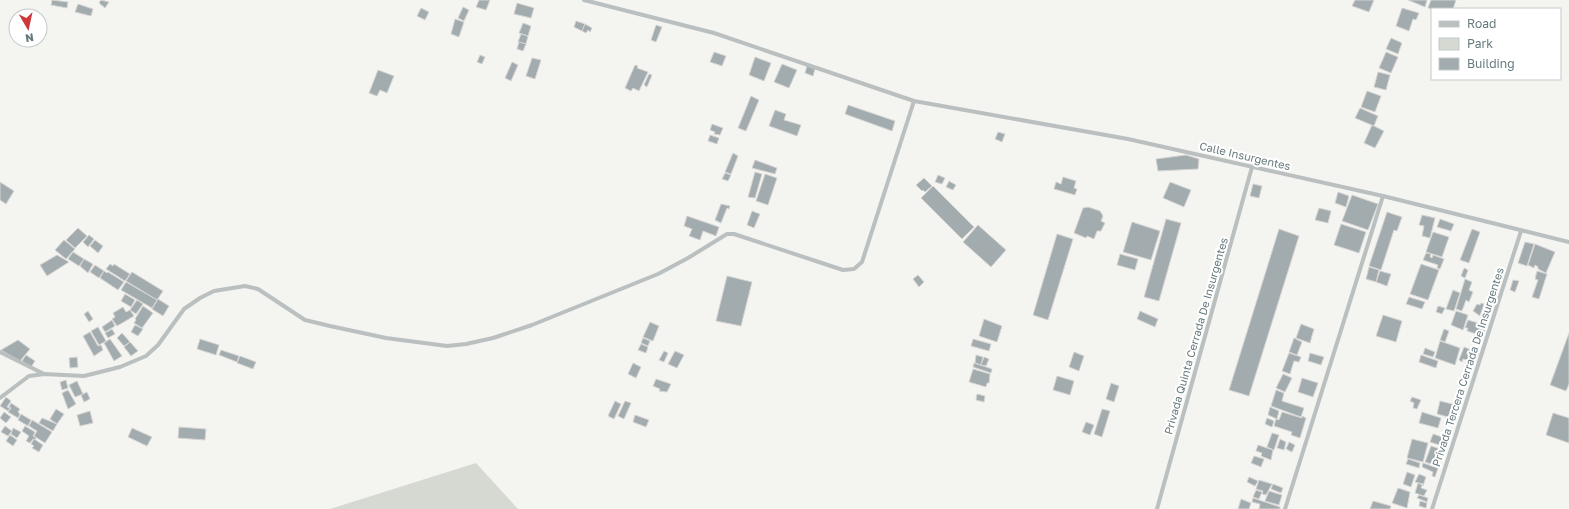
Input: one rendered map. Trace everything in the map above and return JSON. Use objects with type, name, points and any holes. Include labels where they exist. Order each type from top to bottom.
[{"type":"street","name":"Calle Insurgentes","points":[[584,0],[714,33],[914,101],[1128,139],[1383,196],[1569,242]]},
{"type":"street","points":[[0,398],[29,376],[44,374],[84,376],[120,367],[146,356],[158,346],[184,309],[207,294],[231,288],[245,286],[258,289],[299,316],[312,321],[386,338],[447,346],[493,338],[532,325],[658,274],[688,258],[727,234],[734,234],[843,270],[854,269],[862,262],[914,101]]},
{"type":"street","name":"Privada Quinta Cerrada De Insurgentes","points":[[1157,509],[1252,167]]},
{"type":"street","points":[[1285,509],[1383,196]]},
{"type":"street","name":"Privada Tercera Cerrada De Insurgentes","points":[[1432,509],[1520,231]]},
{"type":"street","points":[[0,352],[44,374]]},
{"type":"green space","points":[[476,463],[518,509],[330,509]]},
{"type":"building","points":[[52,0],[68,2],[67,8],[51,5]]},
{"type":"building","points":[[101,0],[109,2],[105,8],[99,3]]},
{"type":"building","points":[[479,0],[490,0],[486,10],[476,7]]},
{"type":"building","points":[[1355,0],[1374,0],[1369,12],[1352,6]]},
{"type":"building","points":[[1408,0],[1427,0],[1425,7]]},
{"type":"building","points":[[1431,0],[1456,0],[1453,8],[1428,8]]},
{"type":"building","points":[[517,3],[534,8],[531,18],[514,14]]},
{"type":"building","points":[[78,4],[93,9],[91,16],[75,12]]},
{"type":"building","points":[[463,7],[469,10],[464,21],[458,18]]},
{"type":"building","points":[[421,8],[429,12],[425,20],[417,16]]},
{"type":"building","points":[[1402,8],[1419,13],[1416,20],[1413,19],[1409,31],[1396,26]]},
{"type":"building","points":[[455,19],[464,22],[459,37],[451,34]]},
{"type":"building","points":[[576,21],[585,24],[582,31],[574,27]]},
{"type":"building","points":[[523,23],[531,26],[528,36],[519,33]]},
{"type":"building","points":[[585,24],[592,28],[590,32],[588,30],[586,33],[582,31]]},
{"type":"building","points":[[656,25],[662,27],[656,42],[651,40]]},
{"type":"building","points":[[521,34],[528,36],[526,44],[518,42]]},
{"type":"building","points":[[1391,38],[1402,43],[1398,54],[1386,49]]},
{"type":"building","points":[[519,42],[526,44],[523,51],[517,49]]},
{"type":"building","points":[[714,52],[726,56],[722,66],[710,62]]},
{"type":"building","points":[[1386,52],[1398,57],[1391,73],[1379,68]]},
{"type":"building","points":[[480,55],[485,57],[482,64],[477,62]]},
{"type":"building","points":[[755,57],[771,63],[764,81],[749,75]]},
{"type":"building","points":[[532,58],[541,60],[535,79],[526,76]]},
{"type":"building","points":[[512,62],[518,65],[511,81],[505,78]]},
{"type":"building","points":[[782,64],[797,70],[789,88],[774,82]]},
{"type":"building","points":[[635,65],[638,66],[637,68],[648,72],[639,91],[633,88],[631,91],[625,88]]},
{"type":"building","points":[[807,66],[815,69],[813,76],[805,73]]},
{"type":"building","points":[[378,70],[394,76],[387,93],[380,90],[377,96],[369,93]]},
{"type":"building","points":[[1378,72],[1390,75],[1386,90],[1374,87]]},
{"type":"building","points":[[649,74],[652,75],[647,87],[644,85]]},
{"type":"building","points":[[1367,91],[1381,96],[1375,112],[1361,107]]},
{"type":"building","points":[[751,96],[759,100],[746,131],[738,128]]},
{"type":"building","points":[[848,105],[895,121],[892,131],[845,114]]},
{"type":"building","points":[[1360,108],[1378,116],[1374,126],[1355,118]]},
{"type":"building","points":[[775,110],[786,114],[784,120],[801,125],[797,136],[769,126]]},
{"type":"building","points":[[712,124],[723,128],[720,135],[714,134],[715,132],[710,130]]},
{"type":"building","points":[[1372,125],[1384,131],[1375,148],[1364,143]]},
{"type":"building","points":[[998,132],[1005,134],[1002,142],[995,139]]},
{"type":"building","points":[[710,135],[719,138],[717,144],[708,141]]},
{"type":"building","points":[[733,153],[738,156],[731,174],[725,172]]},
{"type":"building","points":[[1186,155],[1199,159],[1198,169],[1158,171],[1156,159]]},
{"type":"building","points":[[755,160],[777,168],[775,174],[752,168]]},
{"type":"building","points":[[755,172],[762,174],[755,198],[748,197]]},
{"type":"building","points":[[725,173],[731,175],[728,181],[722,179]]},
{"type":"building","points":[[765,174],[777,178],[768,205],[756,201]]},
{"type":"building","points":[[938,175],[945,178],[942,184],[935,182]]},
{"type":"building","points":[[1063,177],[1076,181],[1074,188],[1077,189],[1075,195],[1054,189],[1056,182],[1061,184]]},
{"type":"building","points":[[924,178],[932,186],[925,192],[916,185]]},
{"type":"building","points":[[949,181],[956,185],[953,190],[946,187]]},
{"type":"building","points":[[0,182],[14,191],[6,204],[0,200]]},
{"type":"building","points":[[1170,182],[1191,190],[1184,207],[1163,198]]},
{"type":"building","points":[[1253,184],[1262,186],[1259,198],[1250,196]]},
{"type":"building","points":[[933,186],[974,227],[962,239],[921,198]]},
{"type":"building","points":[[1338,192],[1349,196],[1346,207],[1335,203]]},
{"type":"building","points":[[1352,195],[1378,204],[1368,230],[1342,221]]},
{"type":"building","points":[[721,204],[730,206],[729,209],[727,208],[721,223],[715,220]]},
{"type":"building","points":[[1088,207],[1100,211],[1103,216],[1101,221],[1105,223],[1101,231],[1097,231],[1094,239],[1087,236],[1086,238],[1074,233],[1083,208]]},
{"type":"building","points":[[1319,208],[1331,211],[1328,223],[1315,220]]},
{"type":"building","points":[[752,211],[760,214],[754,228],[747,225]]},
{"type":"building","points":[[1387,212],[1402,217],[1397,231],[1394,230],[1381,270],[1369,266]]},
{"type":"building","points":[[1422,215],[1435,218],[1430,238],[1422,236],[1424,226],[1419,225]]},
{"type":"building","points":[[687,216],[719,227],[716,236],[703,231],[700,240],[689,236],[692,229],[684,226]]},
{"type":"building","points":[[1166,219],[1181,223],[1159,301],[1144,297]]},
{"type":"building","points":[[1440,219],[1454,224],[1451,231],[1437,227]]},
{"type":"building","points":[[1132,222],[1160,231],[1151,260],[1123,252]]},
{"type":"building","points":[[1341,224],[1366,232],[1359,253],[1334,245]]},
{"type":"building","points":[[978,225],[1006,250],[991,267],[963,242]]},
{"type":"building","points":[[78,228],[87,236],[75,248],[66,240]]},
{"type":"building","points":[[1279,229],[1299,236],[1249,396],[1229,390]]},
{"type":"building","points":[[1472,229],[1480,232],[1469,263],[1460,260]]},
{"type":"building","points":[[1433,232],[1449,237],[1442,257],[1426,252]]},
{"type":"building","points":[[1057,234],[1073,239],[1048,320],[1033,315]]},
{"type":"building","points":[[89,235],[94,239],[88,247],[83,242]]},
{"type":"building","points":[[64,240],[75,249],[66,259],[55,250]]},
{"type":"building","points":[[95,240],[103,246],[98,253],[90,246]]},
{"type":"building","points":[[1525,242],[1534,244],[1527,266],[1518,263]]},
{"type":"building","points":[[1535,244],[1555,252],[1546,273],[1538,269],[1535,265],[1534,268],[1528,265]]},
{"type":"building","points":[[73,252],[84,259],[79,266],[68,259]]},
{"type":"building","points":[[1426,253],[1431,254],[1430,257],[1432,258],[1433,255],[1444,259],[1440,269],[1437,268],[1438,265],[1423,260]]},
{"type":"building","points":[[1120,254],[1138,259],[1135,270],[1117,265]]},
{"type":"building","points":[[57,255],[69,262],[47,276],[40,265]]},
{"type":"building","points":[[84,259],[93,264],[88,273],[80,266]]},
{"type":"building","points":[[110,264],[113,266],[114,264],[130,274],[125,281],[106,269]]},
{"type":"building","points":[[1421,264],[1439,270],[1428,300],[1410,294]]},
{"type":"building","points":[[95,265],[104,271],[99,278],[90,272]]},
{"type":"building","points":[[1369,267],[1379,270],[1376,282],[1366,279]]},
{"type":"building","points":[[1464,268],[1468,270],[1465,278],[1461,276]]},
{"type":"building","points":[[104,271],[124,282],[118,290],[100,278]]},
{"type":"building","points":[[1380,271],[1391,274],[1387,286],[1376,282]]},
{"type":"building","points":[[1537,271],[1547,274],[1539,299],[1532,297],[1538,280],[1535,279]]},
{"type":"building","points":[[132,272],[163,291],[157,300],[126,281]]},
{"type":"building","points":[[918,275],[924,282],[919,287],[913,279]]},
{"type":"building","points":[[727,276],[752,282],[741,326],[716,321]]},
{"type":"building","points":[[1465,279],[1472,282],[1469,290],[1473,292],[1469,302],[1466,300],[1462,311],[1456,309]]},
{"type":"building","points":[[1513,280],[1519,281],[1515,292],[1510,290]]},
{"type":"building","points":[[126,282],[157,300],[152,308],[121,290]]},
{"type":"building","points":[[1453,290],[1460,293],[1454,311],[1446,309]]},
{"type":"building","points":[[125,294],[135,300],[131,307],[121,301]]},
{"type":"building","points":[[1409,297],[1425,302],[1422,309],[1406,304]]},
{"type":"building","points":[[158,299],[169,306],[163,316],[152,309]]},
{"type":"building","points":[[137,300],[143,304],[136,314],[130,310]]},
{"type":"building","points":[[1481,303],[1484,304],[1480,316],[1473,311],[1477,304],[1480,305]]},
{"type":"building","points":[[143,306],[153,313],[142,328],[134,323]]},
{"type":"building","points":[[1438,306],[1445,308],[1442,314],[1436,312]]},
{"type":"building","points":[[123,307],[126,312],[130,310],[134,316],[117,326],[112,319],[115,317],[113,313]]},
{"type":"building","points":[[88,311],[93,319],[89,322],[84,314]]},
{"type":"building","points":[[1140,311],[1158,319],[1155,327],[1137,319]]},
{"type":"building","points":[[1456,311],[1468,315],[1463,330],[1451,325]]},
{"type":"building","points":[[1383,315],[1402,321],[1396,342],[1376,336]]},
{"type":"building","points":[[1481,317],[1488,320],[1485,328],[1478,325]]},
{"type":"building","points":[[984,319],[1002,326],[997,342],[979,336]]},
{"type":"building","points":[[112,320],[115,326],[105,332],[102,327]]},
{"type":"building","points":[[1468,320],[1478,323],[1476,327],[1485,330],[1484,334],[1481,333],[1480,335],[1467,331],[1468,328],[1465,328]]},
{"type":"building","points":[[650,322],[659,326],[653,341],[643,337]]},
{"type":"building","points":[[1301,324],[1314,329],[1310,343],[1296,338]]},
{"type":"building","points":[[135,325],[143,329],[138,336],[131,332]]},
{"type":"building","points":[[98,327],[106,341],[99,345],[91,331]]},
{"type":"building","points":[[112,329],[115,334],[108,338],[105,333]]},
{"type":"building","points":[[1444,329],[1449,331],[1445,342],[1440,340]]},
{"type":"building","points":[[90,332],[98,346],[101,345],[103,350],[94,356],[83,336]]},
{"type":"building","points":[[122,333],[130,342],[124,346],[117,338]]},
{"type":"building","points":[[1569,333],[1569,384],[1566,391],[1550,385]]},
{"type":"building","points":[[643,338],[650,341],[648,346],[641,343]]},
{"type":"building","points":[[1294,338],[1302,342],[1297,355],[1289,352]]},
{"type":"building","points":[[110,339],[122,356],[114,361],[104,343]]},
{"type":"building","points":[[200,339],[219,345],[216,355],[197,349]]},
{"type":"building","points":[[973,339],[991,344],[989,351],[971,346]]},
{"type":"building","points":[[18,340],[30,349],[20,361],[1,350]]},
{"type":"building","points":[[1440,341],[1460,348],[1455,365],[1435,358]]},
{"type":"building","points":[[130,342],[138,351],[131,356],[124,347]]},
{"type":"building","points":[[641,344],[648,347],[646,353],[638,350]]},
{"type":"building","points":[[1464,347],[1479,353],[1474,365],[1465,364],[1467,360],[1463,359],[1462,362],[1459,360]]},
{"type":"building","points":[[1425,348],[1435,352],[1433,357],[1423,354]]},
{"type":"building","points":[[221,350],[239,356],[237,362],[219,355]]},
{"type":"building","points":[[664,351],[668,353],[664,362],[659,360]]},
{"type":"building","points":[[675,351],[684,355],[677,368],[668,364]]},
{"type":"building","points":[[1074,352],[1084,356],[1079,371],[1069,367]]},
{"type":"building","points":[[1289,353],[1301,357],[1299,362],[1294,361],[1290,374],[1282,371]]},
{"type":"building","points":[[1310,353],[1324,357],[1321,365],[1308,361]]},
{"type":"building","points":[[26,355],[35,361],[31,367],[22,361]]},
{"type":"building","points":[[976,355],[983,357],[981,365],[975,363]]},
{"type":"building","points":[[1421,355],[1438,361],[1436,368],[1419,362]]},
{"type":"building","points":[[240,356],[256,362],[253,369],[237,363]]},
{"type":"building","points":[[77,357],[78,367],[70,368],[69,358]]},
{"type":"building","points":[[984,357],[989,359],[986,366],[981,365]]},
{"type":"building","points":[[633,363],[641,367],[636,378],[628,374]]},
{"type":"building","points":[[974,363],[992,369],[991,373],[973,367]]},
{"type":"building","points":[[973,369],[990,374],[989,383],[987,383],[986,387],[969,382]]},
{"type":"building","points":[[1283,374],[1292,378],[1285,392],[1276,388]]},
{"type":"building","points":[[1057,376],[1074,381],[1070,395],[1053,390]]},
{"type":"building","points":[[1302,378],[1318,383],[1313,397],[1298,392]]},
{"type":"building","points":[[656,379],[671,384],[667,392],[659,391],[660,389],[653,386]]},
{"type":"building","points":[[66,380],[68,388],[62,390],[60,382]]},
{"type":"building","points":[[77,381],[83,394],[75,397],[69,385]]},
{"type":"building","points":[[1111,383],[1119,386],[1114,402],[1106,399]]},
{"type":"building","points":[[68,390],[76,404],[68,409],[62,393]]},
{"type":"building","points":[[1276,390],[1284,393],[1282,401],[1304,408],[1301,417],[1271,406]]},
{"type":"building","points":[[87,392],[90,399],[84,402],[81,395]]},
{"type":"building","points":[[977,394],[985,396],[984,402],[976,400]]},
{"type":"building","points":[[6,397],[11,401],[7,407],[10,408],[8,411],[0,406]]},
{"type":"building","points":[[1412,397],[1421,400],[1417,409],[1413,408],[1414,403],[1410,401]]},
{"type":"building","points":[[615,401],[621,404],[614,419],[608,416]]},
{"type":"building","points":[[625,401],[631,403],[624,419],[618,416]]},
{"type":"building","points":[[1440,401],[1456,405],[1452,418],[1437,414]]},
{"type":"building","points":[[11,403],[20,409],[18,412],[20,414],[18,418],[8,412],[11,408],[9,407]]},
{"type":"building","points":[[1270,407],[1279,411],[1277,419],[1268,415]]},
{"type":"building","points":[[56,409],[64,414],[57,424],[50,419]]},
{"type":"building","points":[[1102,409],[1110,411],[1102,437],[1094,434]]},
{"type":"building","points":[[90,411],[93,423],[80,426],[77,415]]},
{"type":"building","points":[[4,412],[11,417],[6,423],[0,418]]},
{"type":"building","points":[[1282,412],[1306,418],[1300,438],[1291,435],[1292,432],[1274,426],[1276,419],[1279,420]]},
{"type":"building","points":[[1422,412],[1441,418],[1438,428],[1419,423]]},
{"type":"building","points":[[1553,413],[1569,418],[1569,443],[1546,435]]},
{"type":"building","points":[[21,414],[31,420],[28,426],[18,420]]},
{"type":"building","points":[[635,415],[649,420],[646,427],[633,422]]},
{"type":"building","points":[[42,418],[57,424],[53,431],[39,423]]},
{"type":"building","points":[[1267,418],[1274,421],[1272,427],[1265,424]]},
{"type":"building","points":[[32,420],[52,432],[45,443],[34,436],[37,431],[29,426]]},
{"type":"building","points":[[1086,422],[1094,425],[1090,435],[1082,432]]},
{"type":"building","points":[[5,426],[12,431],[8,436],[1,432]]},
{"type":"building","points":[[25,426],[35,432],[33,436],[36,438],[30,443],[26,441],[29,436],[22,431]]},
{"type":"building","points":[[179,427],[206,429],[205,440],[178,438]]},
{"type":"building","points":[[13,428],[21,432],[17,438],[11,434]]},
{"type":"building","points":[[132,428],[152,437],[147,446],[128,437]]},
{"type":"building","points":[[1272,433],[1279,435],[1274,450],[1267,447]]},
{"type":"building","points":[[1433,434],[1448,439],[1446,447],[1430,442]]},
{"type":"building","points":[[10,435],[17,440],[13,446],[6,441]]},
{"type":"building","points":[[34,439],[43,445],[39,452],[32,448],[34,446],[31,444]]},
{"type":"building","points":[[1280,439],[1286,442],[1284,450],[1277,448]]},
{"type":"building","points":[[1412,439],[1428,443],[1423,462],[1407,458]]},
{"type":"building","points":[[1289,442],[1295,445],[1292,452],[1286,449]]},
{"type":"building","points":[[1258,445],[1273,450],[1271,460],[1261,456],[1262,453],[1256,451]]},
{"type":"building","points":[[1431,446],[1443,450],[1437,466],[1425,462]]},
{"type":"building","points":[[1254,456],[1264,459],[1261,467],[1251,463]]},
{"type":"building","points":[[1408,459],[1420,463],[1419,468],[1406,464]]},
{"type":"building","points":[[1423,463],[1438,468],[1435,477],[1432,476],[1433,472],[1422,467]]},
{"type":"building","points":[[1407,472],[1415,475],[1411,487],[1403,484]]},
{"type":"building","points":[[1419,474],[1426,477],[1423,486],[1423,484],[1415,482]]},
{"type":"building","points":[[1249,477],[1258,481],[1255,486],[1247,482]]},
{"type":"building","points":[[1259,480],[1272,484],[1266,495],[1262,494],[1263,491],[1256,489]]},
{"type":"building","points":[[1418,483],[1422,485],[1421,488],[1427,490],[1424,496],[1415,493]]},
{"type":"building","points":[[1273,484],[1283,488],[1281,493],[1271,489]]},
{"type":"building","points":[[1398,488],[1410,492],[1407,508],[1392,503]]},
{"type":"building","points":[[1256,490],[1262,492],[1259,499],[1253,497]]},
{"type":"building","points":[[1269,491],[1282,495],[1279,505],[1265,501]]},
{"type":"building","points":[[1419,495],[1428,498],[1427,502],[1417,498]]},
{"type":"building","points":[[1253,498],[1280,507],[1280,509],[1259,509],[1260,504],[1252,502]]},
{"type":"building","points":[[1241,499],[1251,503],[1249,509],[1238,509]]},
{"type":"building","points":[[1373,501],[1391,506],[1390,509],[1370,509]]},
{"type":"building","points":[[1420,501],[1427,503],[1426,508],[1419,506]]}]
